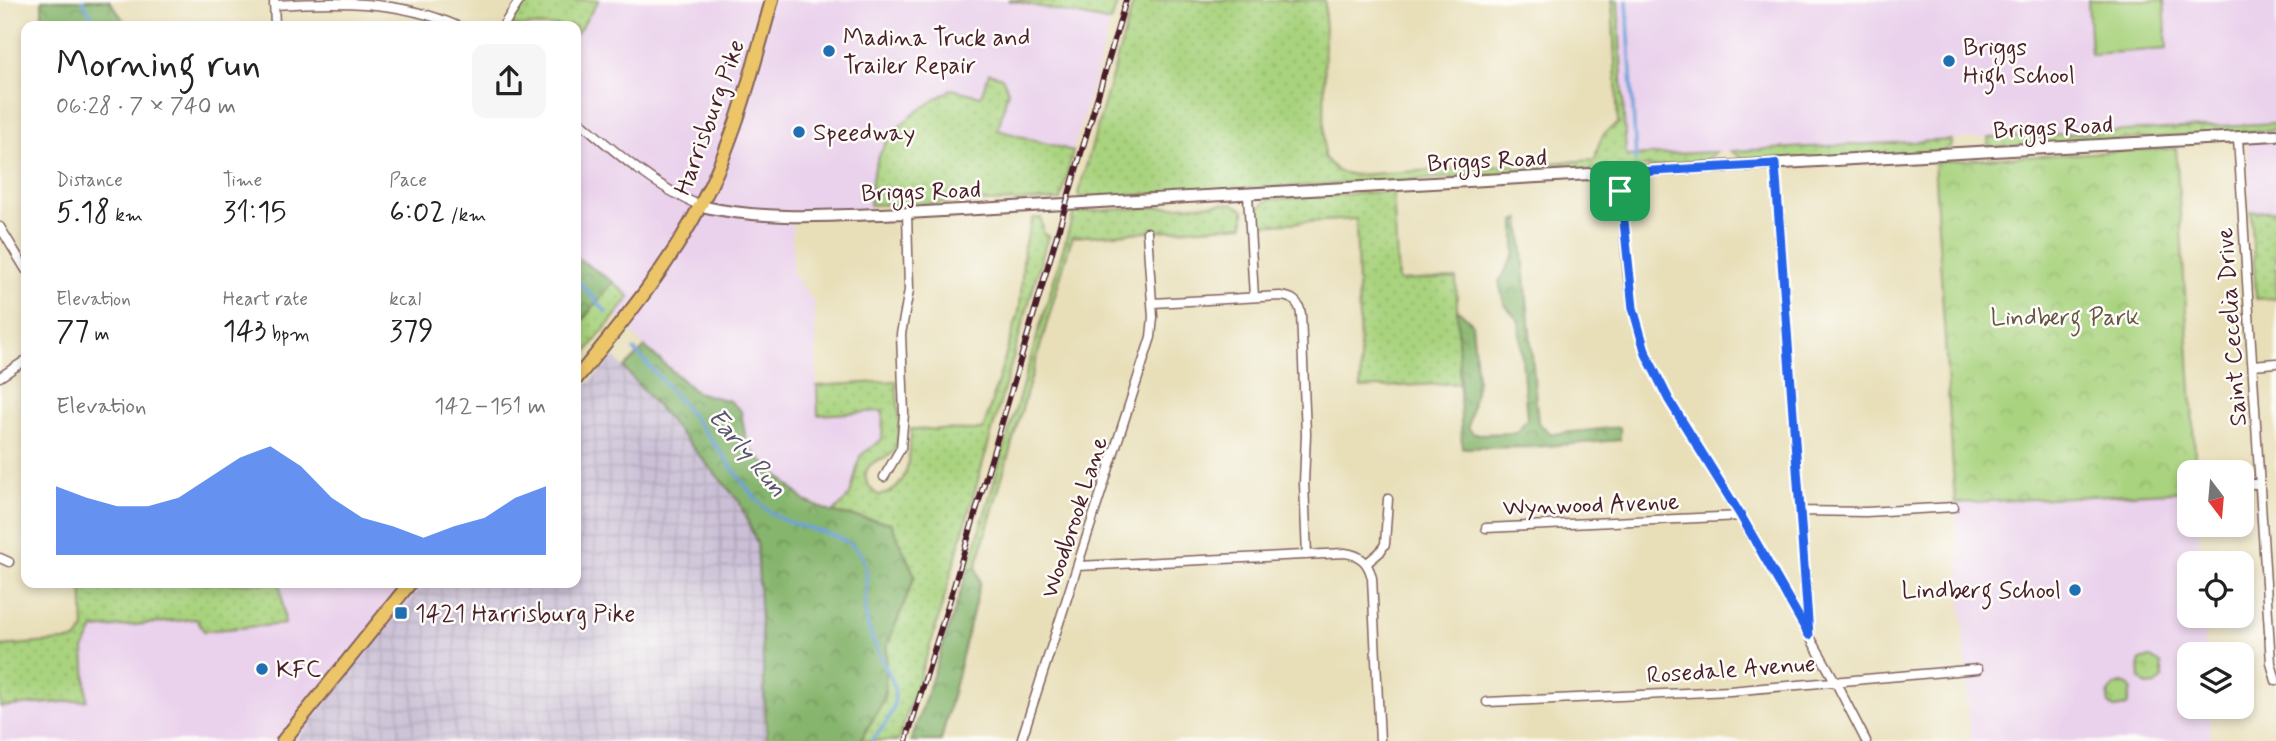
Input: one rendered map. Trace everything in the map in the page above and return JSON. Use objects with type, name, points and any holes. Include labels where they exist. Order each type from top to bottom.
[{"type":"main road","name":"Harrisburg Pike","points":[[581,373],[641,297],[701,206],[735,123],[772,0]]},
{"type":"main road","points":[[283,741],[406,588]]},
{"type":"street","points":[[506,21],[520,0]]},
{"type":"street","points":[[275,21],[274,2],[339,1],[391,1],[447,21]]},
{"type":"street","points":[[581,122],[627,163],[677,196],[701,206]]},
{"type":"street","name":"Briggs Road","points":[[701,206],[727,212],[783,216],[907,213],[2276,135]]},
{"type":"street","name":"Saint Cecelia Drive","points":[[2238,138],[2271,663],[2276,681]]},
{"type":"street","points":[[1775,164],[1809,635]]},
{"type":"street","points":[[1619,173],[1633,308],[1646,354],[1669,400],[1741,516],[1836,681],[1866,741]]},
{"type":"street","points":[[1248,195],[1254,297]]},
{"type":"street","points":[[884,477],[901,448],[902,437],[904,414],[901,334],[909,290],[907,213]]},
{"type":"street","points":[[0,227],[21,262]]},
{"type":"street","name":"Woodbrook Lane","points":[[1021,741],[1152,337],[1153,303],[1147,232]]},
{"type":"street","points":[[1153,303],[1288,296],[1295,300],[1299,307],[1306,434],[1304,483],[1307,555]]},
{"type":"street","points":[[0,377],[21,363]]},
{"type":"street","points":[[2253,365],[2276,363]]},
{"type":"street","points":[[2254,484],[2260,484]]},
{"type":"street","points":[[1367,563],[1385,544],[1388,499]]},
{"type":"street","points":[[1799,511],[1866,512],[1954,507]]},
{"type":"street","name":"Wynwood Avenue","points":[[1486,528],[1741,516]]},
{"type":"street","points":[[1078,566],[1352,554],[1367,563],[1372,578],[1380,741]]},
{"type":"street","points":[[0,558],[9,562]]},
{"type":"street","name":"Rosedale Avenue","points":[[1487,702],[1707,692],[1978,669]]},
{"type":"shaded area","points":[[599,0],[1008,0],[1111,22],[1073,151],[998,130],[1008,90],[981,97],[870,184],[870,215],[792,220],[793,275],[814,302],[818,415],[883,411],[882,439],[860,456],[850,495],[833,513],[805,501],[747,446],[741,411],[730,401],[696,392],[645,347],[616,314],[630,297],[581,260],[581,27]]},
{"type":"shaded area","name":"Briggs High School","points":[[1618,0],[2276,0],[2276,123],[1626,156]]},
{"type":"shaded area","points":[[2276,130],[2276,210],[2251,212],[2247,132]]},
{"type":"shaded area","points":[[614,357],[739,501],[757,543],[767,741],[296,741],[420,588],[581,588],[581,391]]},
{"type":"shaded area","name":"Lindberg School","points":[[2177,492],[2177,537],[2200,537],[2200,551],[2177,551],[2177,628],[2205,628],[2205,642],[2177,642],[2177,719],[2210,719],[2211,741],[1971,741],[1955,503]]},
{"type":"shaded area","points":[[281,588],[420,588],[296,741],[0,741],[0,707],[87,700],[84,649],[94,629],[196,619],[285,624]]},
{"type":"green space","points":[[42,0],[109,0],[124,21],[42,21]]},
{"type":"green space","points":[[528,0],[599,0],[581,27],[581,21],[513,21]]},
{"type":"green space","points":[[1008,0],[1118,0],[1111,22]]},
{"type":"green space","points":[[1134,0],[1325,0],[1324,157],[1337,171],[1354,175],[1595,160],[1601,139],[1618,124],[1612,0],[1618,0],[1626,156],[1716,152],[1702,164],[1080,198],[1078,194]]},
{"type":"green space","points":[[2088,0],[2164,0],[2167,49],[2091,54]]},
{"type":"green space","points":[[989,73],[1002,77],[1008,90],[998,130],[1073,151],[1061,200],[870,205],[871,183],[876,164],[892,134],[918,111],[952,89],[981,96]]},
{"type":"green space","points":[[2276,123],[2276,130],[1988,148],[1988,138]]},
{"type":"green space","points":[[1952,140],[1952,145],[1944,151],[1747,162],[1731,151]]},
{"type":"green space","name":"Lindberg Park","points":[[2176,148],[2195,460],[2177,460],[2177,492],[1955,503],[1934,162]]},
{"type":"green space","points":[[1393,191],[1398,281],[1456,278],[1460,383],[1361,388],[1356,219],[1257,225],[1256,212],[1267,200]]},
{"type":"green space","points":[[1232,203],[1244,210],[1244,225],[1072,237],[976,567],[968,570],[1074,212]]},
{"type":"green space","points":[[2276,210],[2276,298],[2256,299],[2251,212]]},
{"type":"green space","points":[[1033,218],[1041,218],[1044,235],[1048,236],[932,640],[898,741],[860,741],[884,700],[887,646],[915,576],[891,523],[833,513],[850,495],[860,456],[882,439],[883,411],[818,415],[817,386],[896,381],[899,424],[895,448],[891,454],[876,461],[866,471],[868,484],[878,495],[889,493],[902,480],[909,460],[911,429],[983,430],[1020,308],[1024,246]]},
{"type":"green space","points":[[1520,219],[1538,423],[1552,434],[1620,427],[1620,440],[1533,447],[1462,448],[1457,309],[1472,323],[1477,380],[1468,428],[1474,434],[1516,433],[1527,419],[1519,322],[1504,303],[1499,282],[1515,254],[1515,221]]},
{"type":"green space","points":[[581,260],[613,282],[581,322]]},
{"type":"green space","points":[[613,282],[630,297],[581,359],[581,322]]},
{"type":"green space","points":[[645,347],[696,392],[730,401],[741,411],[747,446],[805,501],[833,513],[891,523],[915,576],[887,646],[884,700],[860,741],[767,741],[757,543],[739,501],[624,368]]},
{"type":"green space","points":[[976,567],[980,583],[941,741],[911,741],[968,570]]},
{"type":"green space","points":[[82,588],[281,588],[285,624],[204,631],[196,619],[94,629],[84,649],[87,700],[0,707],[0,646],[76,640],[84,629]]},
{"type":"green space","points":[[2151,658],[2161,664],[2163,678],[2156,685],[2147,686],[2140,679],[2139,662]]},
{"type":"green space","points":[[2122,683],[2132,690],[2128,704],[2114,708],[2109,704],[2109,693],[2112,688]]},
{"type":"waterway","name":"Early Run","points":[[83,0],[94,21]]},
{"type":"waterway","points":[[1627,0],[1636,161]]},
{"type":"waterway","name":"Early Run","points":[[581,284],[606,312]]},
{"type":"waterway","name":"Early Run","points":[[634,350],[678,399],[763,506],[780,518],[843,540],[860,554],[867,577],[866,617],[895,692],[893,707],[886,723],[871,741]]},
{"type":"railway","points":[[906,741],[1126,0]]},
{"type":"place","name":"Madina Truck and Trailer Repair","points":[[829,51]]},
{"type":"place","name":"Briggs High School","points":[[1949,61]]},
{"type":"place","name":"Speedway","points":[[799,132]]},
{"type":"place","name":"Lindberg School","points":[[2075,590]]},
{"type":"place","name":"1421 Harrisburg Pike","points":[[401,613]]},
{"type":"place","name":"KFC","points":[[262,669]]},
{"type":"route","points":[[1775,164],[1809,635],[1741,516],[1669,400],[1646,354],[1633,308],[1620,191],[1619,173],[1775,164]]}]
